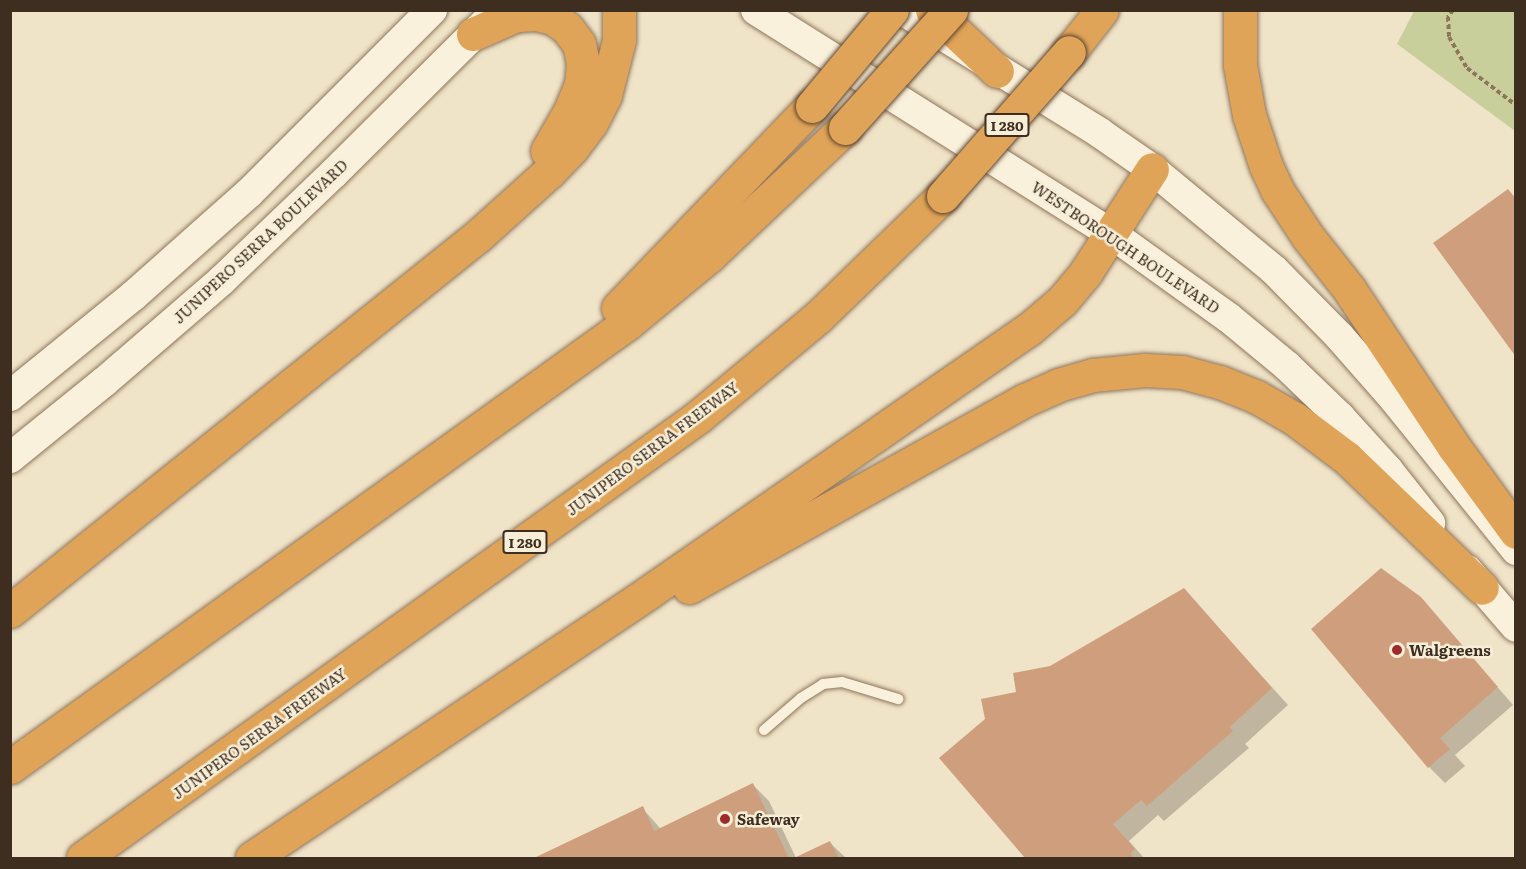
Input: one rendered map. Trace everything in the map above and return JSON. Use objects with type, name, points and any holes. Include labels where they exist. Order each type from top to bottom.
[{"type":"highway","points":[[10,611],[479,235],[549,172],[573,148],[591,123],[605,95],[619,40],[619,10]]},
{"type":"highway","points":[[545,384],[812,106],[892,10]]},
{"type":"highway","points":[[932,10],[997,71]]},
{"type":"highway","points":[[10,767],[629,322],[709,256],[845,128],[951,10]]},
{"type":"highway","name":"JUNIPERO SERRA FREEWAY","points":[[83,858],[698,417],[818,317],[943,196],[1069,52],[1102,10]]},
{"type":"highway","points":[[1240,10],[1240,65],[1249,115],[1266,166],[1277,190],[1302,229],[1350,289],[1454,447],[1515,532]]},
{"type":"highway","points":[[473,34],[516,15],[536,14],[553,18],[567,28],[579,44],[583,63],[581,84],[556,138],[525,185],[479,235]]},
{"type":"highway","points":[[252,858],[649,592],[1028,330],[1074,288],[1112,234],[1152,169]]},
{"type":"highway","points":[[649,592],[686,589],[1042,392],[1093,375],[1145,370],[1182,372],[1220,382],[1257,397],[1295,419],[1353,464],[1482,588]]},
{"type":"main road","name":"JUNIPERO SERRA BOULEVARD","points":[[10,458],[105,382],[222,280],[312,195],[497,10]]},
{"type":"main road","name":"WESTBOROUGH BOULEVARD","points":[[756,10],[1112,234],[1229,318],[1294,373],[1340,417],[1388,470],[1515,627]]},
{"type":"main road","points":[[902,10],[1100,133],[1152,169],[1274,270],[1339,336],[1395,400],[1515,550]]},
{"type":"main road","points":[[10,396],[125,302],[241,200],[324,122],[432,11]]},
{"type":"lane","points":[[764,730],[801,698],[823,684],[842,682],[898,699]]},
{"type":"path","points":[[1453,10],[1448,17],[1449,37],[1467,68],[1515,105]]},
{"type":"green space","points":[[1414,11],[1515,11],[1515,131],[1397,44]]},
{"type":"building","points":[[1508,189],[1516,199],[1516,357],[1433,243]]},
{"type":"building","name":"Walgreens","points":[[1381,568],[1421,597],[1498,687],[1440,738],[1450,749],[1428,768],[1311,629]]},
{"type":"building","points":[[1184,588],[1272,688],[1230,727],[1233,731],[1147,806],[1141,800],[1113,824],[1135,849],[1131,853],[1133,858],[1025,858],[939,758],[985,719],[981,699],[1016,692],[1013,673],[1050,666]]},
{"type":"building","name":"Safeway","points":[[753,783],[789,858],[534,858],[643,806],[654,831]]},
{"type":"building","name":"Safeway","points":[[830,841],[839,858],[794,858]]},
{"type":"place","name":"Walgreens","points":[[1397,650]]},
{"type":"place","name":"Safeway","points":[[725,819]]}]
